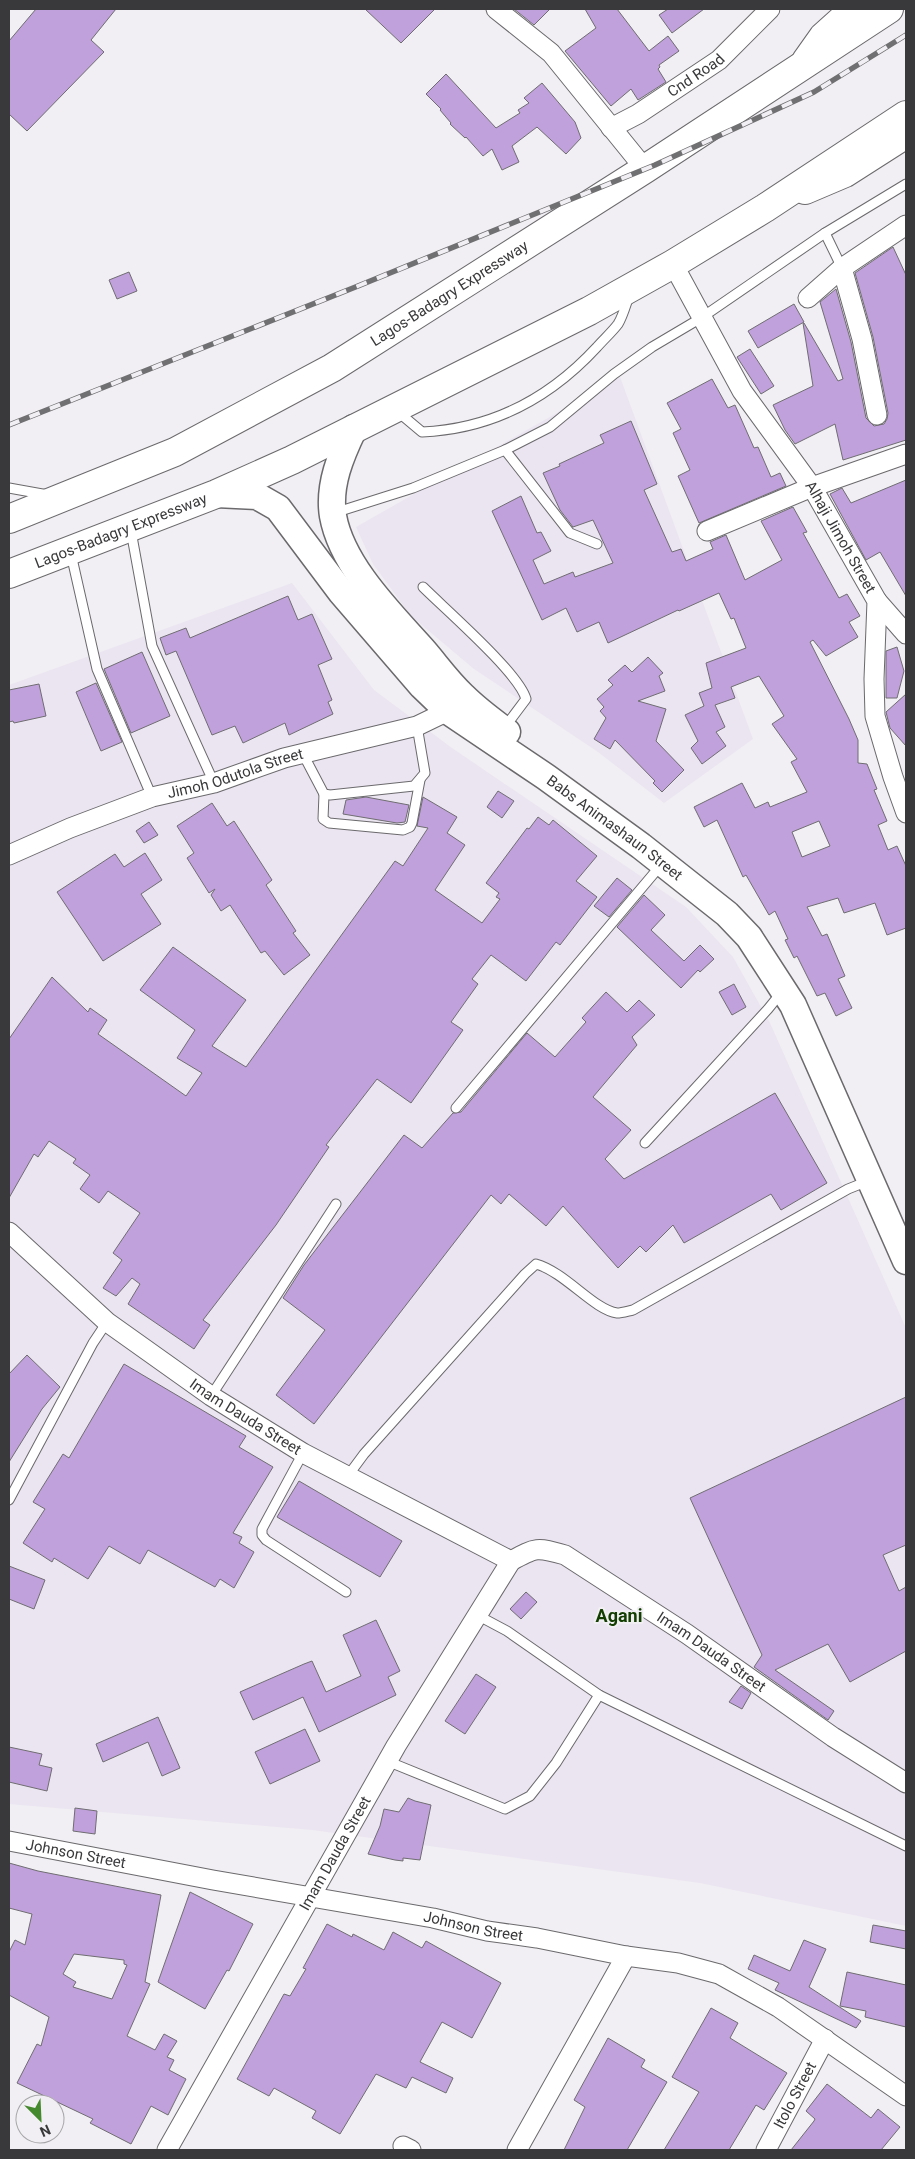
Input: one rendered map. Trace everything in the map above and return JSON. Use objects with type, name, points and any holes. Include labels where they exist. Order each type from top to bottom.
[{"type":"main road","name":"Lagos-Badagry Expressway","points":[[9,519],[175,452],[332,368],[801,67],[823,37],[854,9]]},
{"type":"main road","points":[[801,67],[889,9]]},
{"type":"main road","name":"Lagos-Badagry Expressway","points":[[9,574],[216,494],[292,460],[589,311],[673,264],[765,208],[906,115]]},
{"type":"main road","name":"Lagos-Badagry Expressway","points":[[765,208],[845,173],[906,134]]},
{"type":"main road","name":"Babs Animashaun Street","points":[[354,428],[341,457],[333,492],[333,513],[338,536],[345,551],[362,577],[456,703],[554,782],[727,914],[749,938],[784,988],[862,1143],[906,1223]]},
{"type":"main road","name":"Babs Animashaun Street","points":[[216,494],[257,496],[278,508],[341,592],[422,686],[504,730],[673,851],[744,911],[761,928],[776,947],[801,992],[862,1143],[870,1180],[906,1261]]},
{"type":"street","points":[[496,9],[551,53],[645,168]]},
{"type":"street","name":"Cnd Road","points":[[611,128],[638,114],[718,60],[770,9]]},
{"type":"street","points":[[808,298],[842,268],[905,230]]},
{"type":"street","name":"Alhaji Jimoh Street","points":[[673,264],[742,391],[812,487],[877,601],[874,679],[875,716],[906,813]]},
{"type":"street","points":[[842,268],[862,339],[877,415]]},
{"type":"street","points":[[707,530],[812,487],[906,454]]},
{"type":"street","points":[[877,601],[906,634]]},
{"type":"street","name":"Jimoh Odutola Street","points":[[9,855],[70,828],[152,797],[214,783],[284,758],[417,726],[456,703]]},
{"type":"street","name":"Imam Dauda Street","points":[[9,1232],[108,1322],[211,1396],[303,1453],[511,1561]]},
{"type":"street","name":"Imam Dauda Street","points":[[166,2150],[387,1761],[511,1561],[532,1549],[544,1548],[565,1554],[687,1634],[833,1737],[906,1783]]},
{"type":"street","name":"Johnson Street","points":[[9,1840],[204,1879],[309,1896],[626,1956],[678,1963],[719,1974],[778,2007],[906,2096]]},
{"type":"street","points":[[517,2150],[626,1956]]},
{"type":"street","name":"Itolo Street","points":[[766,2150],[825,2040]]},
{"type":"lane","points":[[333,513],[413,488],[505,450],[550,427],[614,374],[652,347],[701,318],[825,233],[906,184]]},
{"type":"lane","points":[[825,233],[842,268]]},
{"type":"lane","points":[[395,409],[422,432],[447,430],[489,420],[539,397],[563,380],[618,323],[633,286]]},
{"type":"lane","points":[[505,450],[570,533],[597,544]]},
{"type":"lane","points":[[9,488],[62,498]]},
{"type":"lane","points":[[131,527],[152,646],[214,783]]},
{"type":"lane","points":[[71,550],[97,669],[152,797]]},
{"type":"lane","points":[[423,587],[508,671],[524,692],[526,699],[522,707],[504,730]]},
{"type":"lane","points":[[324,794],[330,795],[414,786],[425,774],[417,726]]},
{"type":"lane","points":[[303,754],[324,794],[323,819],[329,823],[404,830],[410,827],[412,823],[420,780]]},
{"type":"lane","points":[[456,1108],[662,863]]},
{"type":"lane","points":[[645,1143],[768,1009],[784,988]]},
{"type":"lane","points":[[347,1477],[364,1454],[536,1264],[549,1268],[605,1308],[618,1313],[633,1310],[848,1189],[870,1180]]},
{"type":"lane","points":[[211,1396],[336,1204]]},
{"type":"lane","points":[[9,1500],[93,1343],[108,1322]]},
{"type":"lane","points":[[303,1453],[262,1529],[262,1535],[266,1540],[346,1592]]},
{"type":"lane","points":[[477,1615],[507,1631],[599,1695],[906,1846]]},
{"type":"lane","points":[[387,1761],[505,1809],[530,1796],[556,1763],[599,1695]]},
{"type":"shaded area","points":[[620,377],[753,739],[664,803],[598,752],[474,669],[411,616],[373,564],[356,527]]},
{"type":"shaded area","points":[[292,583],[374,690],[452,748],[686,907],[733,957],[770,1023],[906,1328],[906,1926],[700,1883],[312,1830],[9,1804],[9,685]]},
{"type":"building","points":[[36,9],[116,9],[91,40],[104,52],[27,131],[9,114],[9,41]]},
{"type":"building","points":[[365,9],[435,9],[401,43]]},
{"type":"building","points":[[514,9],[550,9],[534,25]]},
{"type":"building","points":[[585,9],[617,9],[649,51],[668,36],[679,51],[659,65],[658,69],[666,82],[638,100],[631,89],[611,106],[565,51],[596,28]]},
{"type":"building","points":[[668,9],[704,9],[672,33],[659,15]]},
{"type":"building","points":[[446,74],[496,128],[520,113],[518,110],[529,103],[524,98],[542,83],[575,122],[581,138],[566,154],[537,127],[512,146],[519,162],[502,170],[492,149],[483,156],[466,137],[450,124],[441,109],[426,94]]},
{"type":"building","points":[[893,247],[906,275],[906,440],[843,460],[835,424],[795,444],[785,430],[773,405],[813,386],[803,323],[838,381],[843,379],[820,302],[836,289],[851,342],[866,418],[874,426],[884,424],[887,419],[888,413],[873,337],[855,273]]},
{"type":"building","points":[[129,272],[137,291],[117,299],[109,280]]},
{"type":"building","points":[[794,304],[804,322],[758,348],[748,331]]},
{"type":"building","points":[[750,349],[774,386],[761,394],[737,357]]},
{"type":"building","points":[[712,379],[728,408],[735,405],[754,448],[758,447],[771,477],[780,473],[786,486],[699,523],[678,476],[690,470],[673,433],[681,429],[667,403]]},
{"type":"building","points":[[631,421],[657,484],[644,490],[672,552],[681,549],[686,561],[713,549],[710,542],[726,535],[745,580],[782,560],[761,521],[793,507],[807,532],[803,533],[839,598],[847,594],[860,616],[849,622],[858,637],[826,656],[813,640],[810,642],[858,740],[858,763],[867,764],[877,789],[874,790],[887,821],[878,825],[888,850],[897,846],[906,866],[906,928],[887,935],[875,903],[844,913],[838,898],[807,907],[822,936],[827,934],[845,976],[838,979],[852,1008],[836,1016],[825,993],[817,996],[797,956],[794,958],[785,940],[788,939],[775,911],[769,915],[746,875],[743,877],[717,820],[704,827],[694,807],[742,783],[755,808],[768,802],[770,807],[807,792],[791,762],[797,759],[772,724],[784,716],[759,676],[731,687],[735,698],[715,705],[725,727],[716,732],[726,746],[702,764],[691,748],[698,741],[685,715],[704,706],[699,693],[712,688],[706,663],[746,648],[734,618],[731,619],[719,593],[608,643],[599,622],[577,632],[566,608],[542,620],[492,511],[521,496],[537,533],[541,532],[551,551],[533,560],[544,584],[573,572],[575,577],[613,563],[593,520],[573,527],[560,510],[543,473],[604,443],[600,435]],"holes":[[[819,821],[830,846],[802,857],[792,832]]]},
{"type":"building","points":[[906,480],[906,596],[880,552],[866,560],[830,494],[842,488],[851,503]]},
{"type":"building","points":[[288,596],[298,620],[312,614],[332,659],[318,665],[332,700],[328,702],[333,714],[289,735],[285,723],[243,743],[235,726],[212,735],[176,651],[166,655],[160,638],[186,628],[190,638]]},
{"type":"building","points":[[897,647],[904,671],[897,698],[886,698],[886,651]]},
{"type":"building","points":[[142,652],[170,716],[131,733],[104,669]]},
{"type":"building","points":[[648,657],[663,673],[659,676],[665,691],[638,701],[666,709],[656,741],[684,770],[662,792],[653,783],[655,781],[615,740],[610,749],[594,739],[606,718],[600,711],[604,707],[597,699],[613,685],[608,680],[625,665],[632,672]]},
{"type":"building","points":[[96,683],[122,742],[101,751],[76,692]]},
{"type":"building","points":[[39,684],[46,716],[14,723],[13,721],[9,722],[9,690]]},
{"type":"building","points":[[906,694],[906,746],[890,728],[886,712]]},
{"type":"building","points":[[498,791],[514,801],[502,818],[487,807]]},
{"type":"building","points":[[366,797],[409,805],[405,822],[397,823],[343,814],[346,800]]},
{"type":"building","points":[[423,797],[457,817],[447,833],[465,845],[435,890],[482,923],[500,899],[496,897],[499,893],[486,883],[527,828],[529,829],[538,817],[549,825],[553,820],[597,856],[576,881],[597,897],[560,945],[556,942],[526,981],[491,955],[472,979],[478,984],[451,1022],[463,1030],[411,1103],[377,1079],[326,1145],[329,1147],[276,1225],[203,1320],[210,1325],[194,1349],[128,1304],[140,1284],[132,1278],[116,1296],[103,1288],[122,1260],[113,1253],[140,1213],[108,1191],[99,1203],[80,1189],[90,1175],[73,1163],[76,1159],[49,1141],[38,1157],[34,1154],[9,1198],[9,1039],[52,977],[88,1012],[90,1008],[107,1020],[98,1034],[186,1096],[202,1073],[177,1058],[195,1030],[140,990],[173,947],[246,1000],[212,1046],[246,1067],[395,861],[403,866],[428,828],[417,826]]},
{"type":"building","points":[[212,803],[227,826],[234,821],[272,880],[266,885],[296,931],[293,933],[310,955],[284,975],[265,951],[261,953],[230,905],[221,911],[211,895],[215,889],[209,893],[187,858],[194,853],[177,826]]},
{"type":"building","points":[[149,822],[158,835],[144,843],[136,831]]},
{"type":"building","points":[[145,853],[162,880],[141,894],[161,924],[103,961],[57,892],[115,854],[124,867]]},
{"type":"building","points":[[617,878],[632,890],[609,917],[594,906]]},
{"type":"building","points":[[644,895],[665,915],[651,930],[684,961],[700,945],[714,959],[700,972],[698,970],[681,988],[617,927]]},
{"type":"building","points":[[734,984],[746,1007],[732,1015],[719,992]]},
{"type":"building","points":[[606,992],[627,1012],[639,1000],[655,1015],[632,1037],[637,1045],[593,1097],[631,1130],[605,1159],[624,1179],[775,1093],[827,1183],[781,1210],[771,1194],[684,1243],[673,1225],[646,1252],[640,1246],[618,1268],[563,1206],[546,1226],[509,1194],[501,1204],[491,1195],[314,1424],[276,1395],[325,1330],[283,1298],[304,1265],[404,1135],[422,1148],[453,1113],[461,1112],[527,1033],[555,1057],[586,1022],[582,1018]]},
{"type":"building","points":[[27,1355],[60,1387],[42,1409],[9,1462],[9,1374]]},
{"type":"building","points":[[124,1364],[246,1436],[239,1447],[273,1467],[233,1533],[242,1537],[239,1543],[254,1552],[234,1588],[220,1579],[215,1587],[148,1550],[140,1564],[109,1546],[88,1579],[54,1558],[52,1562],[23,1543],[45,1509],[33,1502],[63,1454],[69,1458]]},
{"type":"building","points":[[906,1397],[906,1545],[883,1555],[899,1591],[906,1587],[906,1651],[850,1682],[828,1644],[775,1670],[834,1711],[828,1720],[754,1667],[762,1655],[690,1498]]},
{"type":"building","points":[[299,1481],[402,1541],[380,1577],[277,1517]]},
{"type":"building","points":[[9,1566],[45,1580],[34,1609],[9,1599]]},
{"type":"building","points":[[526,1592],[537,1602],[521,1619],[510,1609]]},
{"type":"building","points":[[376,1620],[400,1671],[388,1677],[396,1695],[319,1732],[303,1697],[253,1720],[240,1692],[304,1664],[312,1661],[326,1692],[361,1676],[343,1635]]},
{"type":"building","points":[[476,1674],[496,1687],[465,1734],[445,1721]]},
{"type":"building","points":[[741,1686],[751,1693],[742,1709],[729,1702]]},
{"type":"building","points":[[158,1717],[180,1768],[162,1776],[148,1742],[103,1762],[96,1744]]},
{"type":"building","points":[[305,1729],[320,1761],[270,1784],[255,1752]]},
{"type":"building","points":[[9,1747],[42,1754],[39,1765],[52,1768],[47,1791],[9,1782]]},
{"type":"building","points":[[408,1798],[431,1805],[420,1860],[403,1858],[403,1861],[368,1854],[380,1826],[384,1809],[399,1812]]},
{"type":"building","points":[[75,1808],[97,1811],[95,1834],[73,1831]]},
{"type":"building","points":[[9,1863],[38,1871],[161,1895],[145,1982],[150,1984],[127,2036],[155,2050],[164,2034],[177,2041],[167,2057],[174,2060],[169,2070],[186,2079],[168,2115],[151,2106],[131,2144],[90,2123],[93,2119],[65,2106],[65,2094],[40,2094],[17,2083],[37,2044],[41,2046],[49,2017],[9,1995],[9,1952],[15,1940],[25,1945],[32,1914],[9,1908]],"holes":[[[74,1954],[124,1960],[124,1964],[127,1965],[112,1999],[73,1987],[76,1982],[63,1974]]]},
{"type":"building","points":[[190,1892],[253,1924],[229,1971],[227,1970],[205,2009],[158,1982]]},
{"type":"building","points":[[327,1924],[352,1937],[353,1934],[384,1950],[393,1932],[422,1948],[426,1941],[501,1983],[472,2038],[442,2022],[420,2062],[453,2078],[446,2093],[412,2077],[406,2088],[376,2074],[340,2134],[312,2118],[316,2111],[274,2088],[269,2096],[237,2079],[284,1994],[290,1996],[306,1969],[303,1968]]},
{"type":"building","points":[[873,1925],[906,1931],[906,1949],[870,1942]]},
{"type":"building","points":[[804,1940],[826,1949],[809,1987],[861,2021],[856,2028],[775,1990],[779,1983],[748,1969],[754,1955],[790,1971]]},
{"type":"building","points":[[847,1972],[906,1985],[906,2027],[865,2017],[866,2011],[840,2006]]},
{"type":"building","points":[[711,2008],[738,2023],[730,2038],[787,2073],[764,2110],[756,2105],[729,2150],[664,2150],[699,2092],[672,2077]]},
{"type":"building","points":[[608,2038],[645,2060],[641,2067],[667,2082],[627,2150],[564,2150],[585,2107],[574,2100]]},
{"type":"building","points":[[827,2084],[871,2118],[878,2109],[900,2127],[881,2150],[791,2150],[814,2121],[815,2119],[806,2111]]},
{"type":"railway","points":[[9,425],[655,165],[814,92],[906,35]]},
{"type":"district","name":"Agani","points":[[619,1616]]}]
